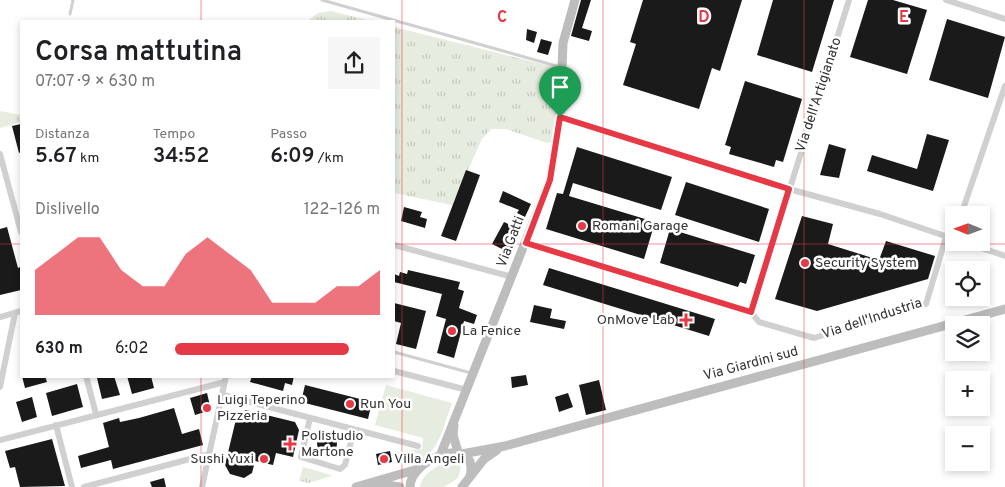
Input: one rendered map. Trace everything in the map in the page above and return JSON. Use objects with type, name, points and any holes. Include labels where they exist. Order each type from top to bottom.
[{"type":"main road","name":"Via Gatti","points":[[440,456],[550,180],[560,117],[566,26],[575,0]]},
{"type":"main road","name":"Via Giardini sud","points":[[505,446],[1001,310]]},
{"type":"main road","name":"Via Gatti","points":[[455,420],[453,435],[460,453]]},
{"type":"main road","points":[[356,487],[384,477],[418,469],[448,452],[460,453],[505,446]]},
{"type":"main road","points":[[462,487],[484,459],[505,446]]},
{"type":"main road","points":[[460,453],[470,465],[470,477]]},
{"type":"main road","points":[[410,487],[411,479],[418,469]]},
{"type":"main road","points":[[369,483],[400,487]]},
{"type":"street","name":"Via dell'Artigianato","points":[[751,312],[849,0]]},
{"type":"street","points":[[946,0],[1005,19]]},
{"type":"street","points":[[964,206],[1005,86]]},
{"type":"street","points":[[560,117],[789,189],[880,214],[945,236]]},
{"type":"street","points":[[0,154],[20,228]]},
{"type":"street","name":"Via dell'Industria","points":[[526,243],[751,312],[760,322],[814,338],[926,304],[947,251]]},
{"type":"street","points":[[395,245],[512,277]]},
{"type":"street","points":[[989,251],[1003,256]]},
{"type":"street","points":[[1001,310],[1005,302]]},
{"type":"street","points":[[0,317],[18,312],[0,388]]},
{"type":"street","points":[[395,371],[467,390]]},
{"type":"street","points":[[87,378],[96,414]]},
{"type":"street","points":[[0,440],[225,379],[203,486]]},
{"type":"street","points":[[223,395],[418,446]]},
{"type":"street","points":[[310,418],[301,456],[340,469],[345,465],[354,430]]},
{"type":"street","points":[[56,425],[72,487]]},
{"type":"street","points":[[84,487],[209,454]]},
{"type":"lane","points":[[70,14],[73,0]]},
{"type":"lane","points":[[322,0],[394,20]]},
{"type":"lane","points":[[395,20],[562,67]]},
{"type":"lane","points":[[561,88],[578,89]]},
{"type":"lane","points":[[395,352],[474,373]]},
{"type":"green space","points":[[331,11],[367,20],[308,20],[318,13]]},
{"type":"green space","points":[[395,27],[554,67],[558,71],[556,136],[553,142],[547,143],[506,129],[491,129],[482,139],[452,205],[395,193]]},
{"type":"green space","points":[[0,111],[20,115],[20,122],[0,128]]},
{"type":"green space","points":[[386,385],[452,403],[437,443],[426,456],[400,465],[396,452],[422,449],[423,438],[375,425]]},
{"type":"green space","points":[[453,461],[461,467],[458,478],[444,487],[420,487],[421,482],[432,470],[443,463]]},
{"type":"green space","points":[[303,467],[331,476],[309,483],[299,481]]},
{"type":"building","points":[[581,0],[591,0],[582,28],[592,31],[589,41],[571,36]]},
{"type":"building","points":[[643,0],[742,0],[720,71],[712,68],[699,109],[623,85],[636,44],[630,42]]},
{"type":"building","points":[[773,0],[834,0],[812,72],[757,55]]},
{"type":"building","points":[[868,0],[893,0],[927,10],[907,74],[850,57]]},
{"type":"building","points":[[947,19],[1005,37],[988,98],[929,80]]},
{"type":"building","points":[[527,29],[537,32],[534,43],[526,40]]},
{"type":"building","points":[[541,39],[552,42],[548,55],[537,52]]},
{"type":"building","points":[[745,81],[802,99],[783,162],[776,160],[774,167],[729,154],[731,147],[725,145]]},
{"type":"building","points":[[20,124],[19,153],[12,126]]},
{"type":"building","points":[[927,134],[949,140],[933,191],[867,171],[872,155],[917,169]]},
{"type":"building","points":[[829,144],[846,149],[839,178],[820,175]]},
{"type":"building","points":[[577,147],[672,177],[661,210],[573,183],[569,196],[655,222],[644,259],[546,229],[557,193],[563,194]]},
{"type":"building","points":[[466,170],[480,175],[456,241],[441,236]]},
{"type":"building","points":[[686,182],[769,209],[759,242],[675,215]]},
{"type":"building","points":[[503,191],[531,204],[525,217],[517,213],[519,210],[499,202]]},
{"type":"building","points":[[404,207],[422,212],[420,217],[427,219],[425,228],[401,221]]},
{"type":"building","points":[[802,216],[833,224],[828,244],[879,260],[886,241],[935,256],[928,279],[817,311],[775,299]]},
{"type":"building","points":[[504,222],[521,230],[510,253],[492,244]]},
{"type":"building","points":[[7,227],[18,268],[20,267],[20,290],[0,295],[0,229]]},
{"type":"building","points":[[670,229],[755,255],[746,284],[740,282],[738,287],[660,263]]},
{"type":"building","points":[[549,268],[715,319],[709,336],[543,285]]},
{"type":"building","points":[[408,270],[460,282],[458,289],[464,291],[459,308],[477,315],[474,324],[464,321],[454,358],[437,353],[446,319],[436,316],[442,294],[395,282],[395,274],[399,276],[400,272],[407,274]]},
{"type":"building","points":[[395,303],[426,311],[416,349],[396,344],[401,323],[395,321]]},
{"type":"building","points":[[534,305],[552,309],[550,318],[566,321],[564,329],[530,322]]},
{"type":"building","points":[[526,375],[528,385],[512,388],[511,377]]},
{"type":"building","points":[[22,378],[46,378],[47,382],[25,388]]},
{"type":"building","points":[[97,378],[115,378],[120,395],[102,399]]},
{"type":"building","points":[[128,378],[152,378],[154,388],[132,394]]},
{"type":"building","points":[[251,378],[294,378],[292,385],[285,383],[283,391],[250,382]]},
{"type":"building","points":[[599,380],[606,410],[586,415],[579,385]]},
{"type":"building","points":[[77,384],[83,407],[52,416],[46,393]]},
{"type":"building","points":[[305,385],[372,402],[368,419],[301,402]]},
{"type":"building","points":[[207,393],[211,410],[195,415],[190,398]]},
{"type":"building","points":[[568,393],[573,407],[559,412],[555,397]]},
{"type":"building","points":[[32,397],[37,417],[22,422],[16,402]]},
{"type":"building","points":[[174,408],[182,434],[199,429],[203,445],[113,469],[111,460],[81,468],[78,456],[109,447],[103,423],[119,418],[120,422],[139,418]]},
{"type":"building","points":[[246,410],[295,422],[299,430],[293,457],[276,453],[273,465],[255,461],[252,473],[244,478],[230,474],[225,465],[237,415]]},
{"type":"building","points":[[323,434],[331,434],[337,440],[337,448],[331,454],[323,454],[317,448],[317,440]]},
{"type":"building","points":[[52,439],[65,486],[20,487],[15,467],[10,468],[5,451]]},
{"type":"building","name":"Villa Angeli","points":[[390,451],[392,462],[378,465],[376,454]]},
{"type":"building","points":[[164,478],[166,487],[152,487],[150,482]]},
{"type":"place","name":"Romani Garage","points":[[582,226]]},
{"type":"place","name":"Security System","points":[[805,263]]},
{"type":"place","name":"OnMove Lab","points":[[686,320]]},
{"type":"place","name":"La Fenice","points":[[452,331]]},
{"type":"place","name":"Run You","points":[[350,404]]},
{"type":"place","name":"Luigi Teperino Pizzeria","points":[[207,408]]},
{"type":"place","name":"Polistudio Martone","points":[[290,444]]},
{"type":"place","name":"Sushi Yuxi","points":[[264,459]]},
{"type":"place","name":"Villa Angeli","points":[[384,459]]},
{"type":"route","points":[[560,117],[789,189],[751,312],[526,243],[550,180],[557,147],[560,117]]}]
